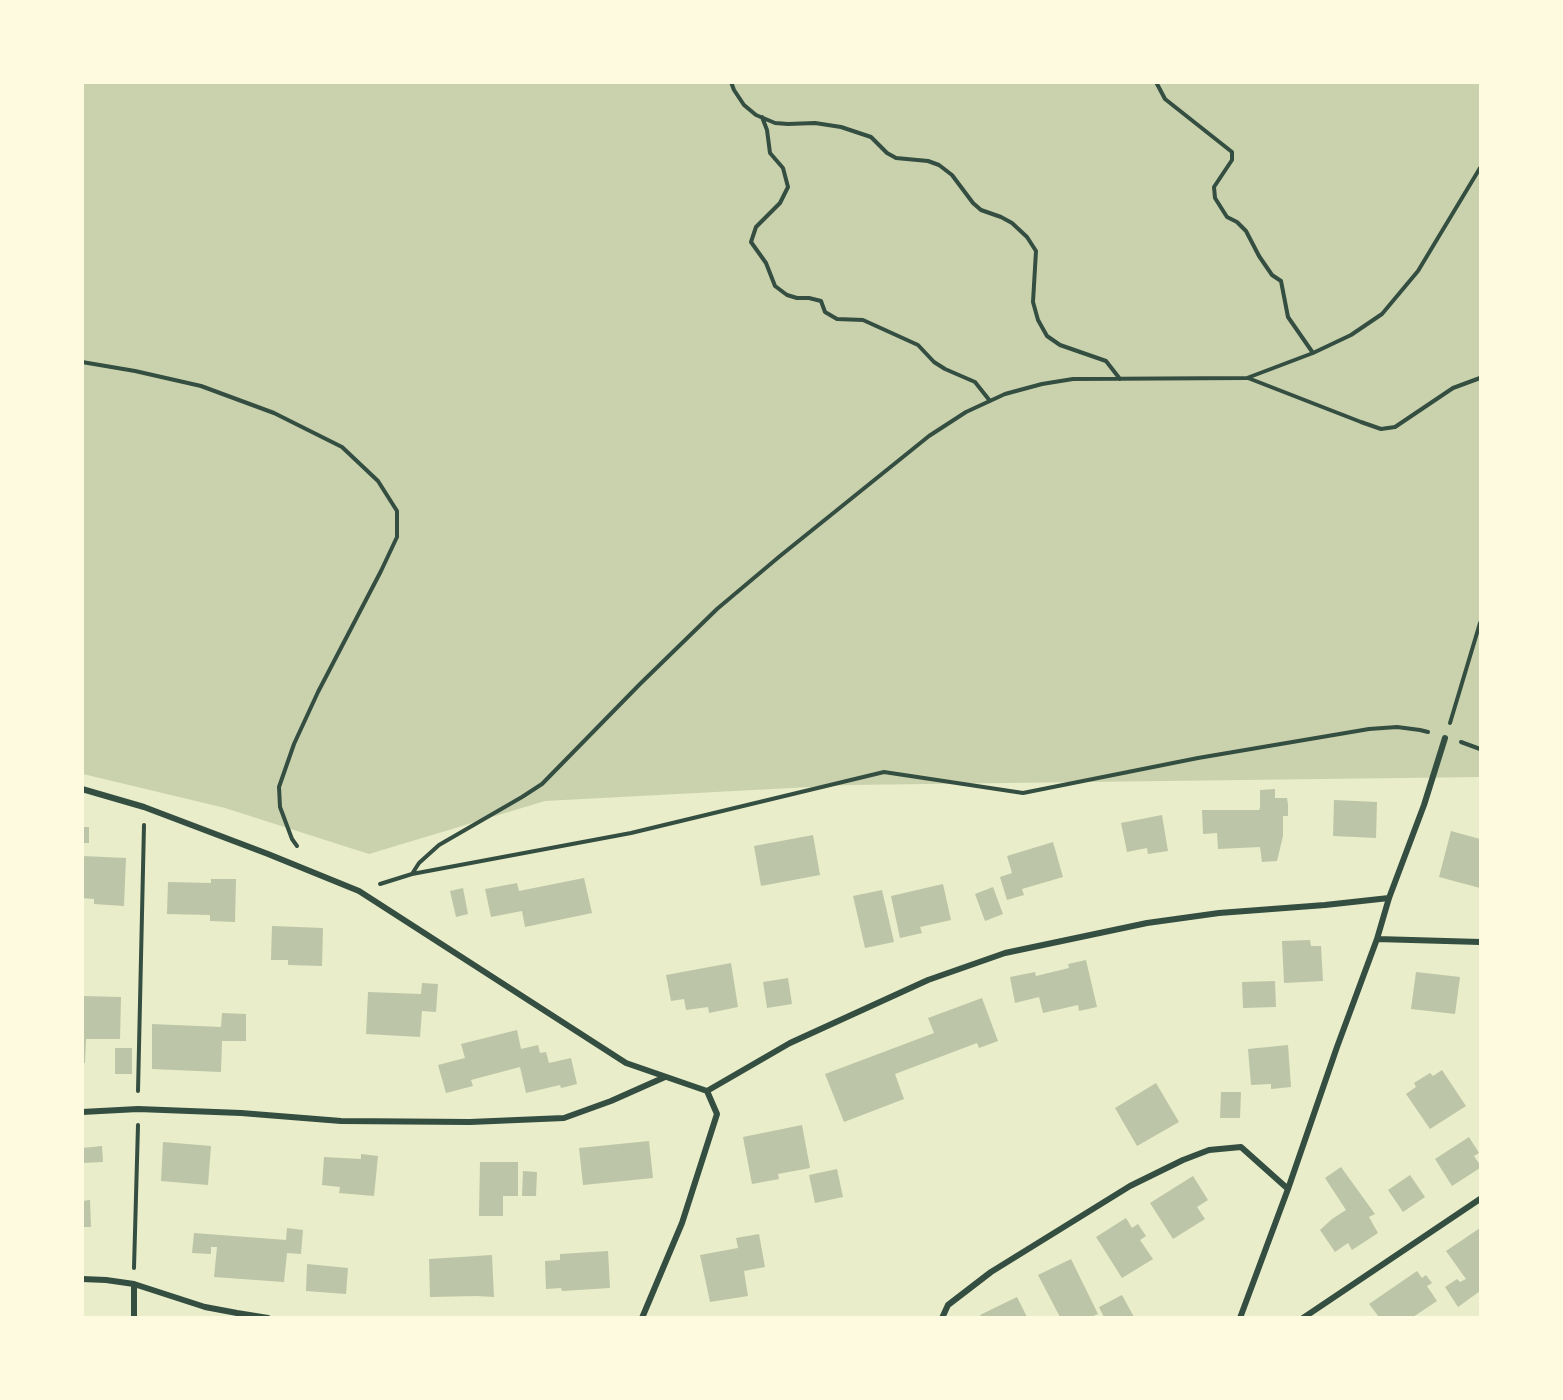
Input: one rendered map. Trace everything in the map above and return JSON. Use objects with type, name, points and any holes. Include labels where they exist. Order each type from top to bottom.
[{"type":"street","points":[[1240,1317],[1377,939],[1389,897],[1424,806],[1445,738]]},
{"type":"street","points":[[82,789],[144,807],[359,891],[626,1063],[707,1091],[717,1114],[682,1223],[642,1317]]},
{"type":"street","points":[[707,1091],[790,1043],[928,980],[1005,953],[1147,922],[1389,897]]},
{"type":"street","points":[[1377,939],[1480,942]]},
{"type":"street","points":[[82,1112],[138,1109],[341,1120],[470,1122],[564,1118],[611,1101],[666,1076]]},
{"type":"street","points":[[942,1317],[948,1305],[991,1272],[1130,1186],[1209,1150],[1241,1148],[1288,1189]]},
{"type":"street","points":[[1303,1317],[1480,1199]]},
{"type":"street","points":[[82,1279],[134,1284],[205,1307],[268,1317]]},
{"type":"street","points":[[134,1284],[134,1317]]},
{"type":"path","points":[[731,82],[744,105],[756,115],[775,123],[815,123],[841,127],[871,137],[887,153],[896,158],[928,161],[939,165],[952,175],[973,203],[981,210],[1012,223],[1027,237],[1036,251],[1033,302],[1038,320],[1047,336],[1060,345],[1106,361],[1120,379]]},
{"type":"path","points":[[1156,82],[1165,99],[1232,152],[1232,160],[1214,187],[1215,198],[1227,217],[1237,222],[1246,231],[1272,275],[1281,281],[1288,316],[1313,353]]},
{"type":"path","points":[[762,117],[767,130],[770,153],[783,168],[788,187],[780,203],[756,227],[751,242],[766,263],[775,286],[787,295],[821,301],[825,312],[837,319],[863,320],[918,345],[934,362],[975,382],[990,401]]},
{"type":"path","points":[[412,874],[419,863],[439,845],[542,784],[717,609],[929,436],[966,412],[1005,394],[1042,384],[1073,379],[1247,378],[1313,353],[1351,335],[1382,314],[1418,271],[1480,168]]},
{"type":"path","points":[[82,362],[201,386],[274,413],[342,447],[378,481],[397,511],[397,537],[318,692],[294,744],[279,788],[280,807],[292,838],[312,872]]},
{"type":"path","points":[[1247,378],[1381,429],[1395,427],[1453,388],[1480,378]]},
{"type":"path","points":[[1445,738],[1480,623]]},
{"type":"path","points":[[359,891],[412,874],[631,833],[884,772],[1023,794],[1198,758],[1397,726],[1419,729],[1480,749]]},
{"type":"path","points":[[134,1284],[144,807]]},
{"type":"green space","points":[[83,83],[1480,83],[1480,777],[848,785],[545,801],[369,854],[225,808],[83,774]]},
{"type":"building","points":[[1275,789],[1275,798],[1287,798],[1288,805],[1288,816],[1283,816],[1283,836],[1277,861],[1262,862],[1260,847],[1218,849],[1217,833],[1203,834],[1202,810],[1259,810],[1260,790]]},
{"type":"building","points":[[1334,800],[1377,802],[1376,838],[1333,836]]},
{"type":"building","points":[[1162,815],[1168,851],[1148,854],[1147,848],[1127,852],[1121,823]]},
{"type":"building","points":[[82,827],[89,827],[89,843],[82,843]]},
{"type":"building","points":[[1451,831],[1480,839],[1480,888],[1439,877]]},
{"type":"building","points":[[813,835],[820,875],[761,886],[754,846]]},
{"type":"building","points":[[1053,842],[1063,877],[1022,889],[1024,895],[1007,900],[1000,877],[1012,873],[1007,856]]},
{"type":"building","points":[[82,856],[126,858],[124,906],[94,904],[94,899],[82,898]]},
{"type":"building","points":[[584,878],[592,913],[525,927],[522,911],[491,917],[485,889],[517,883],[519,891]]},
{"type":"building","points":[[211,879],[236,879],[235,922],[210,921],[210,915],[167,914],[168,882],[211,883]]},
{"type":"building","points":[[943,884],[951,920],[920,927],[922,933],[900,938],[891,896]]},
{"type":"building","points":[[993,887],[1003,914],[985,921],[975,894]]},
{"type":"building","points":[[463,888],[468,914],[456,917],[450,891]]},
{"type":"building","points":[[882,890],[894,942],[865,948],[853,896]]},
{"type":"building","points":[[272,926],[323,928],[322,966],[288,965],[288,960],[271,960]]},
{"type":"building","points":[[1310,940],[1311,946],[1321,946],[1323,981],[1284,983],[1282,941]]},
{"type":"building","points":[[1086,960],[1097,1007],[1079,1011],[1078,1005],[1043,1013],[1039,997],[1015,1003],[1010,977],[1035,972],[1036,976],[1069,968],[1068,964]]},
{"type":"building","points":[[731,963],[738,1007],[709,1013],[708,1007],[686,1010],[684,999],[671,1001],[666,975]]},
{"type":"building","points":[[1416,972],[1460,977],[1455,1014],[1411,1009]]},
{"type":"building","points":[[788,978],[792,1004],[767,1008],[763,982]]},
{"type":"building","points":[[1275,981],[1276,1007],[1243,1008],[1242,982]]},
{"type":"building","points":[[422,983],[438,984],[436,1012],[422,1011],[420,1037],[366,1034],[368,992],[421,994]]},
{"type":"building","points":[[82,996],[121,997],[120,1039],[86,1039],[85,1063],[82,1062]]},
{"type":"building","points":[[982,998],[998,1041],[979,1048],[977,1043],[895,1074],[904,1099],[844,1122],[825,1074],[934,1033],[928,1018]]},
{"type":"building","points":[[222,1013],[246,1014],[246,1041],[222,1041],[221,1072],[152,1069],[152,1024],[221,1027]]},
{"type":"building","points":[[517,1030],[521,1049],[538,1045],[540,1053],[546,1052],[549,1063],[571,1058],[577,1084],[561,1088],[560,1085],[526,1093],[520,1067],[471,1080],[473,1086],[446,1093],[438,1065],[465,1058],[461,1044]]},
{"type":"building","points":[[1288,1045],[1291,1087],[1271,1089],[1271,1084],[1251,1085],[1248,1049]]},
{"type":"building","points":[[115,1048],[132,1048],[132,1074],[115,1074]]},
{"type":"building","points":[[1442,1070],[1466,1106],[1430,1129],[1406,1094],[1416,1087],[1414,1083],[1430,1073],[1433,1076]]},
{"type":"building","points":[[1156,1083],[1179,1122],[1137,1146],[1115,1108]]},
{"type":"building","points":[[1221,1092],[1241,1092],[1240,1118],[1220,1118]]},
{"type":"building","points":[[802,1125],[810,1168],[778,1174],[779,1179],[752,1184],[743,1137]]},
{"type":"building","points":[[1469,1137],[1479,1153],[1474,1156],[1480,1168],[1452,1186],[1435,1159]]},
{"type":"building","points":[[649,1141],[653,1178],[583,1185],[579,1148]]},
{"type":"building","points":[[163,1142],[211,1146],[208,1185],[161,1181]]},
{"type":"building","points":[[102,1146],[103,1162],[82,1163],[82,1148]]},
{"type":"building","points":[[361,1154],[378,1156],[374,1196],[339,1193],[340,1187],[322,1185],[324,1157],[361,1159]]},
{"type":"building","points":[[480,1162],[518,1162],[518,1196],[503,1196],[503,1216],[479,1216]]},
{"type":"building","points":[[1341,1167],[1375,1214],[1369,1217],[1378,1233],[1352,1250],[1348,1243],[1335,1252],[1320,1230],[1346,1210],[1325,1178]]},
{"type":"building","points":[[837,1169],[843,1197],[815,1203],[809,1175]]},
{"type":"building","points":[[523,1171],[537,1172],[536,1196],[522,1196]]},
{"type":"building","points":[[1410,1175],[1425,1197],[1403,1212],[1388,1190]]},
{"type":"building","points":[[1193,1176],[1208,1200],[1197,1207],[1205,1219],[1173,1239],[1150,1203]]},
{"type":"building","points":[[90,1200],[91,1227],[82,1227],[82,1201]]},
{"type":"building","points":[[1126,1218],[1132,1228],[1138,1224],[1146,1236],[1140,1240],[1153,1259],[1122,1278],[1096,1237]]},
{"type":"building","points":[[287,1228],[303,1230],[301,1254],[287,1253],[284,1282],[214,1277],[217,1247],[211,1247],[211,1254],[192,1253],[194,1233],[286,1240]]},
{"type":"building","points":[[1480,1228],[1480,1291],[1458,1307],[1445,1287],[1457,1279],[1460,1282],[1466,1279],[1446,1251]]},
{"type":"building","points":[[759,1234],[765,1267],[744,1271],[748,1296],[710,1302],[700,1255],[738,1248],[736,1238]]},
{"type":"building","points":[[608,1251],[610,1288],[562,1291],[561,1288],[546,1289],[545,1261],[560,1260],[560,1254]]},
{"type":"building","points":[[492,1255],[494,1297],[430,1297],[429,1259]]},
{"type":"building","points":[[1071,1259],[1098,1314],[1091,1317],[1060,1317],[1038,1275]]},
{"type":"building","points":[[307,1264],[348,1268],[346,1294],[306,1291]]},
{"type":"building","points":[[1417,1271],[1422,1278],[1426,1275],[1432,1283],[1427,1286],[1437,1301],[1413,1317],[1379,1317],[1369,1304]]},
{"type":"building","points":[[1122,1295],[1134,1317],[1104,1317],[1099,1307]]},
{"type":"building","points":[[1017,1297],[1027,1317],[982,1317],[980,1315]]}]
